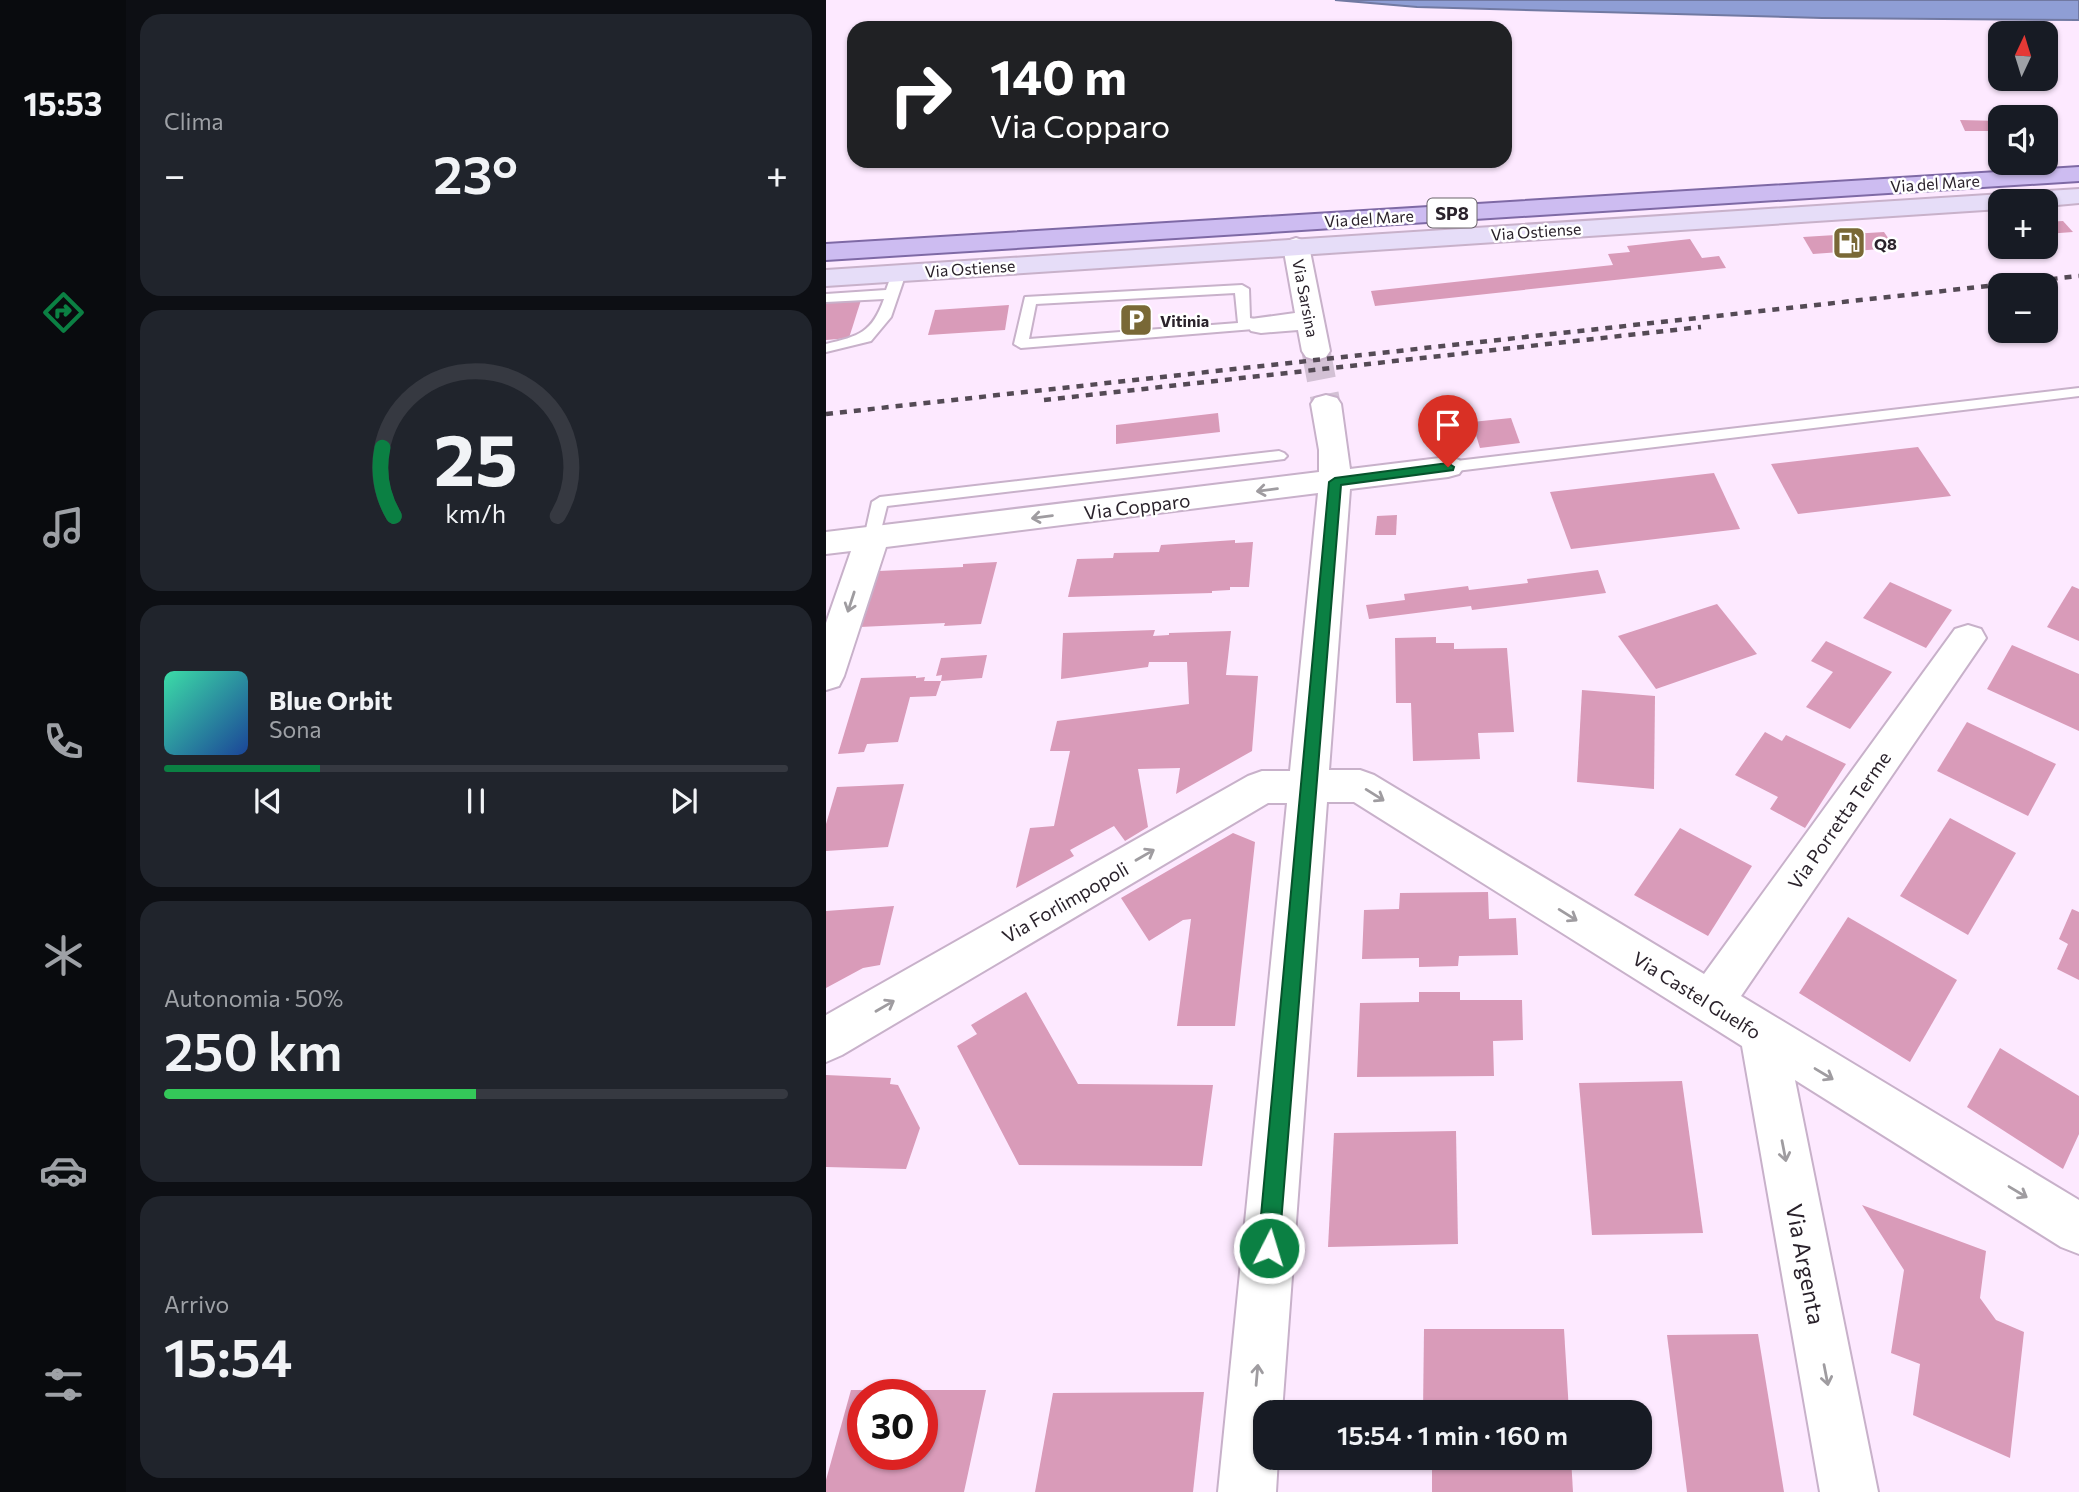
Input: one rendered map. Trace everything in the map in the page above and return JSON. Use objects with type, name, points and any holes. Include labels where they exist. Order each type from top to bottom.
[{"type":"main road","name":"Via del Mare","points":[[826,252],[2079,174]]},
{"type":"main road","name":"Via Ostiense","points":[[826,278],[896,283],[1296,246],[2079,196]]},
{"type":"street","name":"Via Sarsina","points":[[1296,246],[1316,351]]},
{"type":"street","points":[[1261,325],[1310,320]]},
{"type":"street","points":[[1247,1492],[1335,482],[1334,450],[1326,404]]},
{"type":"street","name":"Via Copparo","points":[[826,543],[1448,467]]},
{"type":"street","points":[[826,676],[872,538]]},
{"type":"street","name":"Via Porretta Terme","points":[[1710,1003],[1968,638]]},
{"type":"street","name":"Via Castel Guelfo","points":[[1310,786],[1360,786],[2079,1229]]},
{"type":"street","name":"Via Forlimpopoli","points":[[826,1040],[1262,787],[1310,786]]},
{"type":"street","name":"Via Argenta","points":[[1763,1036],[1849,1492]]},
{"type":"lane","points":[[826,298],[896,283]]},
{"type":"lane","points":[[826,348],[866,338],[884,317],[896,283]]},
{"type":"lane","points":[[1242,289],[1243,320],[1261,325],[1021,344],[1030,300],[1242,289]]},
{"type":"lane","points":[[1448,467],[2079,392]]},
{"type":"lane","points":[[872,538],[880,502],[1279,456]]},
{"type":"lane","points":[[1201,465],[1205,498]]},
{"type":"water","points":[[1335,0],[2079,0],[2079,20],[1822,18],[1417,7]]},
{"type":"building","points":[[1960,120],[1988,121],[1988,131],[1965,131]]},
{"type":"building","points":[[2058,221],[2063,221],[2073,232],[2058,233]]},
{"type":"building","name":"Q8","points":[[1884,232],[1895,248],[1813,254],[1803,237]]},
{"type":"building","points":[[1690,239],[1702,258],[1719,256],[1726,268],[1375,306],[1371,291],[1613,265],[1608,254],[1630,252],[1627,246]]},
{"type":"building","points":[[861,300],[849,338],[826,340],[826,303]]},
{"type":"building","points":[[1009,305],[1005,330],[928,335],[935,310]]},
{"type":"building","points":[[1218,413],[1220,432],[1116,444],[1116,425]]},
{"type":"building","points":[[1511,418],[1520,443],[1480,448],[1472,422]]},
{"type":"building","points":[[1918,447],[1951,496],[1798,514],[1771,464]]},
{"type":"building","points":[[1714,473],[1740,529],[1571,549],[1550,492]]},
{"type":"building","points":[[1397,515],[1396,535],[1375,535],[1377,516]]},
{"type":"building","points":[[1235,540],[1235,543],[1253,542],[1249,587],[1230,587],[1230,590],[1212,593],[1068,597],[1077,559],[1113,558],[1114,553],[1159,552],[1161,545]]},
{"type":"building","points":[[997,562],[981,624],[860,627],[879,571],[963,567],[963,564]]},
{"type":"building","points":[[1598,570],[1606,593],[1472,610],[1471,606],[1369,619],[1366,605],[1405,600],[1404,594],[1468,586],[1469,590],[1528,583],[1527,579]]},
{"type":"building","points":[[1890,582],[1952,610],[1926,648],[1863,618]]},
{"type":"building","points":[[2072,586],[2079,589],[2079,641],[2047,627]]},
{"type":"building","points":[[1717,604],[1757,654],[1656,689],[1618,636]]},
{"type":"building","points":[[1155,630],[1153,636],[1231,631],[1226,675],[1258,676],[1252,751],[1176,794],[1180,768],[1138,769],[1148,827],[1125,841],[1114,826],[1070,850],[1074,856],[1016,888],[1030,828],[1054,826],[1070,751],[1050,751],[1057,721],[1189,704],[1187,662],[1149,662],[1148,667],[1061,679],[1063,633]]},
{"type":"building","points":[[1436,637],[1436,643],[1454,643],[1454,649],[1507,648],[1514,732],[1478,733],[1480,759],[1413,761],[1411,703],[1396,703],[1395,638]]},
{"type":"building","points":[[1826,641],[1892,672],[1850,729],[1806,707],[1833,672],[1811,661]]},
{"type":"building","points":[[2012,645],[2079,674],[2079,731],[1987,689]]},
{"type":"building","points":[[987,655],[982,678],[941,681],[942,675],[936,676],[941,658]]},
{"type":"building","points":[[925,677],[924,681],[941,681],[936,696],[910,697],[898,742],[867,744],[864,752],[838,754],[861,678]]},
{"type":"building","points":[[1582,690],[1655,696],[1654,789],[1577,782]]},
{"type":"building","points":[[1967,722],[2056,764],[2028,816],[1937,771]]},
{"type":"building","points":[[1765,732],[1782,741],[1786,735],[1846,764],[1805,828],[1770,809],[1778,797],[1735,775]]},
{"type":"building","points":[[904,784],[888,847],[826,851],[826,824],[837,787]]},
{"type":"building","points":[[1950,818],[2016,853],[1968,935],[1900,896]]},
{"type":"building","points":[[1680,828],[1752,866],[1708,936],[1634,895]]},
{"type":"building","points":[[1233,833],[1255,842],[1235,1026],[1177,1026],[1191,919],[1183,920],[1149,941],[1121,898]]},
{"type":"building","points":[[1488,892],[1489,919],[1516,918],[1518,955],[1459,956],[1458,966],[1419,967],[1419,958],[1362,959],[1364,910],[1399,909],[1400,893]]},
{"type":"building","points":[[894,906],[880,965],[863,968],[826,988],[826,911]]},
{"type":"building","points":[[2072,909],[2079,912],[2079,980],[2057,969],[2068,944],[2059,939]]},
{"type":"building","points":[[1848,917],[1957,980],[1910,1062],[1799,993]]},
{"type":"building","points":[[1026,992],[1078,1084],[1213,1085],[1202,1166],[1019,1165],[957,1046],[977,1034],[971,1025]]},
{"type":"building","points":[[1419,992],[1460,992],[1460,1000],[1522,1000],[1523,1040],[1493,1041],[1494,1076],[1357,1077],[1360,1003],[1419,1002]]},
{"type":"building","points":[[2000,1048],[2079,1096],[2079,1134],[2063,1169],[1967,1107]]},
{"type":"building","points":[[826,1075],[891,1078],[890,1084],[898,1085],[920,1128],[906,1169],[826,1167]]},
{"type":"building","points":[[1682,1081],[1703,1233],[1592,1235],[1579,1083]]},
{"type":"building","points":[[1456,1131],[1458,1244],[1328,1247],[1334,1133]]},
{"type":"building","points":[[1862,1205],[1986,1251],[1980,1298],[1996,1320],[2024,1332],[2010,1458],[1913,1415],[1920,1364],[1891,1353],[1904,1270]]},
{"type":"building","points":[[1424,1329],[1564,1329],[1568,1400],[1423,1400]]},
{"type":"building","points":[[1758,1334],[1784,1492],[1687,1492],[1667,1335]]},
{"type":"building","points":[[938,1390],[986,1390],[964,1492],[826,1492],[826,1480],[847,1404],[847,1470],[938,1470]]},
{"type":"building","points":[[1204,1392],[1193,1492],[1035,1492],[1053,1393]]},
{"type":"building","points":[[1432,1470],[1572,1470],[1573,1492],[1432,1492]]},
{"type":"tunnel","points":[[1316,351],[1326,404]]},
{"type":"railway","points":[[826,414],[2079,276]]},
{"type":"railway","points":[[1044,400],[1701,327]]},
{"type":"place","name":"Q8","points":[[1849,243]]},
{"type":"place","name":"Vitinia","points":[[1136,320]]},
{"type":"route","points":[[1269,1248],[1335,482],[1448,467]]}]
